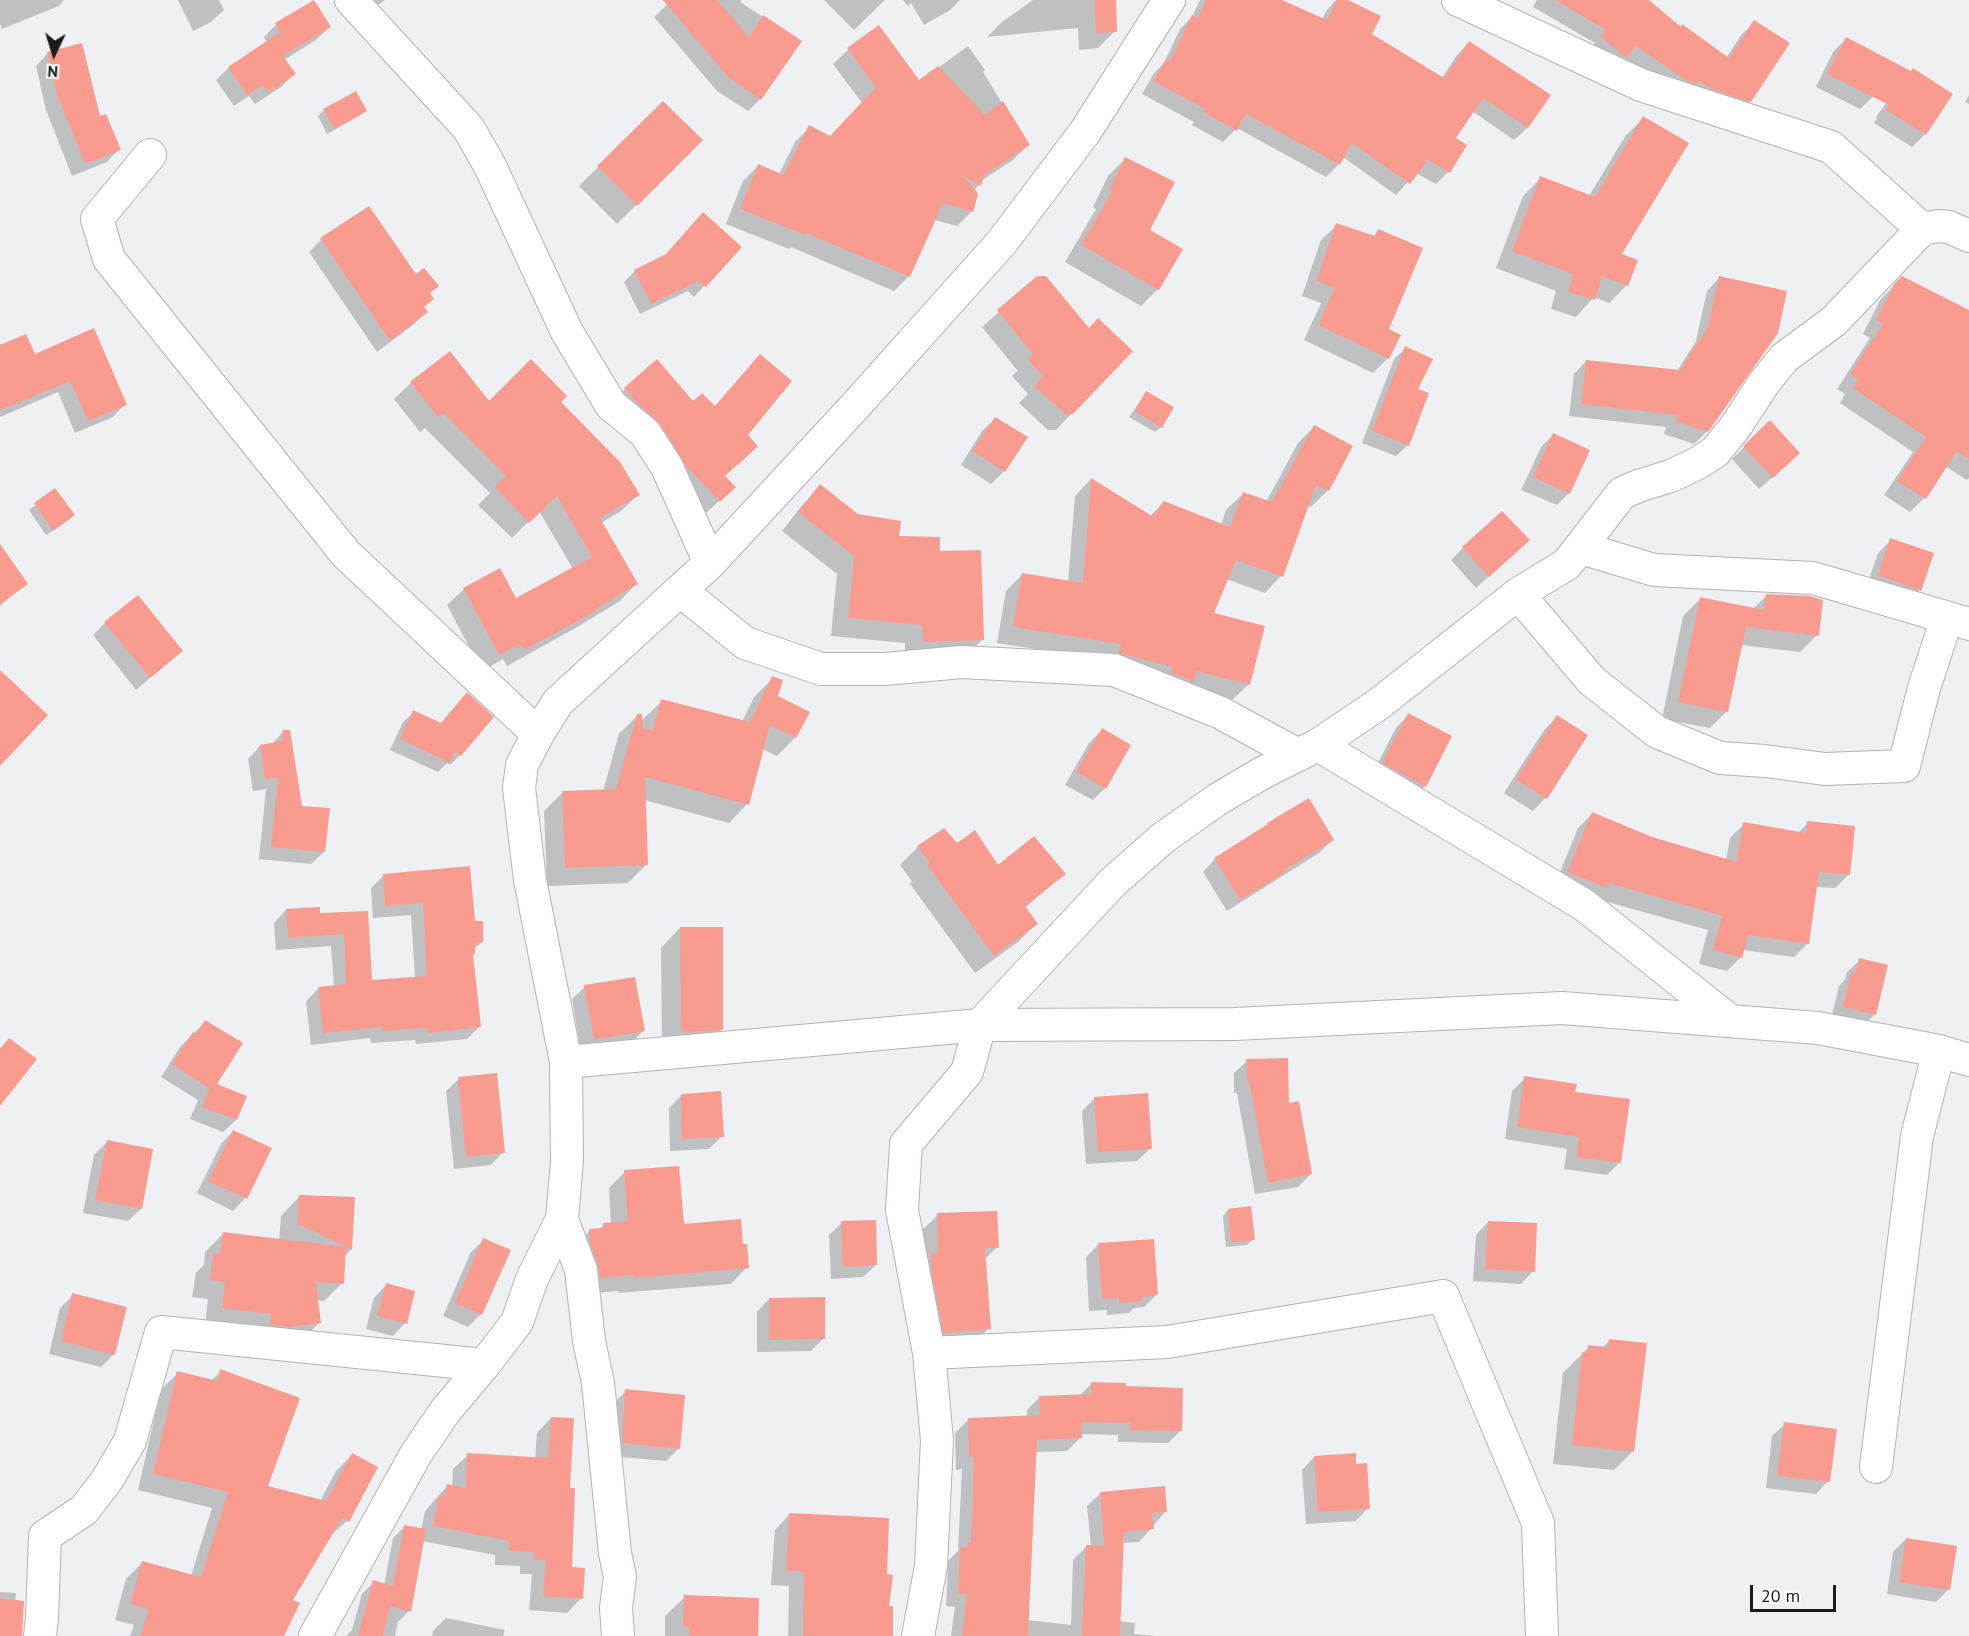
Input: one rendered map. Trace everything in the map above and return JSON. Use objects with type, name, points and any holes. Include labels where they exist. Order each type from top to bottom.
[{"type":"street","points":[[351,0],[468,129],[490,166],[567,332],[611,405],[645,433],[667,467],[710,562]]},
{"type":"street","points":[[315,1636],[416,1454],[446,1410],[517,1322],[532,1279],[562,1219],[567,1161],[566,1062],[530,880],[519,788],[522,765],[538,734],[558,702],[710,562],[857,404],[1002,242],[1085,132],[1169,0]]},
{"type":"street","points":[[1458,0],[1641,85],[1831,147],[1922,229]]},
{"type":"street","points":[[150,155],[97,219],[109,259],[346,554],[538,734]]},
{"type":"street","points":[[918,1636],[931,1566],[937,1440],[929,1353],[902,1210],[906,1144],[967,1072],[980,1025],[1113,882],[1163,838],[1218,799],[1308,750],[1380,704],[1518,594],[1567,564],[1622,493],[1641,484],[1671,476],[1715,452],[1784,358],[1834,321],[1922,229],[1938,226],[1949,227],[1969,236]]},
{"type":"street","points":[[1518,594],[1592,681],[1657,732],[1720,758],[1826,769],[1904,765],[1924,688],[1958,621],[1814,578],[1654,570],[1581,548]]},
{"type":"street","points":[[681,591],[745,643],[821,669],[885,669],[961,662],[1114,670],[1221,713],[1308,750],[1584,904],[1728,1020]]},
{"type":"street","points":[[566,1062],[980,1025],[1235,1024],[1562,1008],[1818,1028],[1939,1051],[1969,1060]]},
{"type":"street","points":[[1876,1467],[1917,1136],[1939,1051]]},
{"type":"street","points":[[562,1219],[581,1270],[589,1341],[598,1383],[615,1553],[620,1577],[616,1608],[618,1636]]},
{"type":"street","points":[[929,1353],[1167,1342],[1443,1296],[1538,1523],[1542,1636]]},
{"type":"street","points":[[40,1636],[45,1536],[84,1510],[107,1480],[130,1441],[161,1332],[484,1365]]},
{"type":"building","points":[[314,0],[331,27],[283,56],[296,74],[268,93],[263,85],[247,95],[228,67],[280,32],[275,23]]},
{"type":"building","points":[[663,0],[717,0],[749,37],[763,15],[802,41],[761,100],[729,78]]},
{"type":"building","points":[[1094,0],[1116,0],[1117,32],[1096,33]]},
{"type":"building","points":[[1206,0],[1282,0],[1327,20],[1337,0],[1348,0],[1381,16],[1372,34],[1444,78],[1469,41],[1551,95],[1528,128],[1483,98],[1456,138],[1467,145],[1450,173],[1428,160],[1410,184],[1352,143],[1340,165],[1246,114],[1237,131],[1203,112],[1205,109],[1153,81],[1166,59],[1170,61],[1192,15],[1198,18]]},
{"type":"building","points":[[1555,0],[1649,0],[1681,27],[1682,24],[1729,58],[1754,20],[1790,43],[1751,102],[1712,89],[1699,81],[1696,84],[1687,81],[1636,46],[1626,58],[1600,36],[1606,30]]},
{"type":"building","points":[[879,25],[919,80],[938,66],[985,115],[1003,101],[1030,145],[984,175],[981,186],[964,176],[978,194],[973,212],[943,203],[910,277],[806,233],[805,235],[740,209],[758,164],[784,175],[809,125],[830,136],[876,87],[847,48]]},
{"type":"building","points":[[1846,37],[1911,71],[1913,68],[1953,94],[1926,135],[1886,110],[1889,105],[1827,74]]},
{"type":"building","points":[[82,43],[100,116],[106,114],[121,150],[85,164],[58,97],[47,52]]},
{"type":"building","points":[[356,91],[367,111],[334,129],[323,109]]},
{"type":"building","points":[[663,101],[703,140],[637,206],[597,166]]},
{"type":"building","points":[[1643,116],[1689,143],[1622,254],[1638,260],[1628,286],[1602,276],[1595,300],[1568,292],[1573,274],[1512,251],[1540,176],[1595,197]]},
{"type":"building","points":[[1125,157],[1175,182],[1150,230],[1183,249],[1159,290],[1081,245],[1112,192],[1109,190]]},
{"type":"building","points":[[369,206],[416,274],[424,268],[439,286],[430,293],[434,299],[424,307],[428,312],[390,341],[320,238]]},
{"type":"building","points":[[703,212],[742,247],[706,287],[699,281],[651,304],[634,270],[666,254]]},
{"type":"building","points":[[1336,223],[1375,236],[1378,229],[1423,248],[1389,329],[1401,335],[1389,359],[1318,325],[1335,288],[1316,281]]},
{"type":"building","points":[[1037,276],[1046,276],[1089,328],[1098,318],[1133,351],[1073,414],[1065,414],[1034,386],[1043,376],[1027,359],[1033,354],[997,310]]},
{"type":"building","points":[[1719,276],[1787,291],[1778,333],[1708,432],[1676,421],[1677,415],[1581,404],[1586,360],[1680,370],[1708,327]]},
{"type":"building","points":[[1902,276],[1969,310],[1969,459],[1957,451],[1926,499],[1897,481],[1926,437],[1853,388],[1858,380],[1850,374],[1883,324],[1876,320],[1894,284]]},
{"type":"building","points":[[94,328],[127,405],[88,421],[70,381],[0,410],[0,345],[26,334],[35,354]]},
{"type":"building","points":[[1405,346],[1433,359],[1418,389],[1429,393],[1409,446],[1372,431]]},
{"type":"building","points":[[450,351],[489,401],[531,359],[567,396],[561,402],[620,462],[640,495],[600,518],[638,584],[597,608],[598,610],[524,650],[520,644],[499,655],[463,588],[500,568],[516,598],[592,557],[557,496],[529,523],[494,487],[506,476],[443,413],[438,417],[410,382]]},
{"type":"building","points":[[760,354],[792,381],[748,435],[758,446],[725,476],[736,487],[720,502],[686,466],[660,423],[624,388],[657,359],[693,401],[702,393],[715,406]]},
{"type":"building","points":[[1146,391],[1174,407],[1162,428],[1134,411]]},
{"type":"building","points":[[995,417],[1028,437],[1005,472],[972,451]]},
{"type":"building","points":[[1770,420],[1800,453],[1773,478],[1743,446]]},
{"type":"building","points":[[1314,425],[1353,446],[1329,491],[1316,485],[1283,577],[1236,560],[1214,613],[1265,626],[1250,685],[1197,671],[1194,682],[1171,673],[1172,667],[1119,653],[1121,644],[1013,627],[1022,573],[1083,583],[1091,478],[1152,516],[1164,501],[1230,527],[1243,492],[1272,502]]},
{"type":"building","points":[[1553,433],[1590,450],[1570,494],[1533,477]]},
{"type":"building","points":[[820,484],[858,514],[901,521],[899,536],[940,537],[940,551],[981,550],[984,640],[923,642],[922,625],[848,618],[854,556],[798,512]]},
{"type":"building","points":[[55,488],[75,515],[53,531],[34,503]]},
{"type":"building","points":[[1502,511],[1530,540],[1489,577],[1462,547]]},
{"type":"building","points":[[1890,538],[1934,553],[1921,591],[1878,575]]},
{"type":"building","points":[[0,544],[28,584],[0,604]]},
{"type":"building","points":[[1766,594],[1810,596],[1823,600],[1819,636],[1746,627],[1728,712],[1678,702],[1700,597],[1764,610]]},
{"type":"building","points":[[138,595],[183,651],[150,678],[104,622]]},
{"type":"building","points":[[0,670],[48,715],[0,766]]},
{"type":"building","points":[[772,676],[783,680],[778,696],[810,712],[796,738],[770,725],[749,805],[645,777],[648,865],[565,868],[562,791],[616,789],[637,714],[642,714],[643,728],[653,730],[661,699],[750,722]]},
{"type":"building","points":[[467,692],[494,717],[461,756],[455,752],[450,763],[400,739],[413,710],[441,723]]},
{"type":"building","points":[[1408,713],[1452,736],[1426,787],[1382,763]]},
{"type":"building","points":[[1557,715],[1588,735],[1547,799],[1516,780]]},
{"type":"building","points":[[1102,728],[1131,745],[1106,789],[1076,772]]},
{"type":"building","points":[[283,730],[290,730],[302,806],[330,808],[325,852],[271,847],[278,778],[265,779],[260,745],[282,741]]},
{"type":"building","points":[[1309,798],[1334,840],[1240,900],[1214,858]]},
{"type":"building","points":[[1592,812],[1652,837],[1737,862],[1743,822],[1806,833],[1807,821],[1855,826],[1850,875],[1819,872],[1809,944],[1748,935],[1742,958],[1713,950],[1722,916],[1609,883],[1607,888],[1567,872]]},
{"type":"building","points":[[944,828],[957,843],[975,830],[998,865],[1034,836],[1066,874],[1025,906],[1038,924],[994,956],[927,865],[930,863],[917,846]]},
{"type":"building","points":[[470,866],[475,921],[483,921],[483,942],[475,943],[475,954],[473,954],[481,1027],[428,1033],[427,1028],[383,1031],[383,1027],[323,1033],[318,987],[346,984],[344,934],[288,938],[286,909],[320,907],[320,913],[368,911],[372,980],[427,976],[423,903],[385,906],[383,874]]},
{"type":"building","points":[[680,927],[723,927],[723,1030],[681,1032]]},
{"type":"building","points":[[1859,958],[1888,965],[1876,1015],[1843,1007],[1851,972],[1856,973]]},
{"type":"building","points":[[635,977],[645,1031],[594,1040],[584,985]]},
{"type":"building","points":[[205,1020],[243,1043],[217,1084],[247,1096],[237,1120],[202,1107],[209,1088],[172,1064],[193,1032],[196,1034]]},
{"type":"building","points":[[9,1038],[37,1059],[0,1106],[0,1049]]},
{"type":"building","points":[[1288,1058],[1289,1103],[1299,1101],[1312,1174],[1268,1183],[1249,1081],[1247,1081],[1246,1059]]},
{"type":"building","points":[[497,1073],[505,1153],[466,1157],[458,1077]]},
{"type":"building","points":[[1524,1076],[1577,1084],[1575,1092],[1630,1099],[1621,1163],[1576,1157],[1579,1137],[1517,1127]]},
{"type":"building","points":[[721,1091],[724,1137],[682,1139],[681,1094]]},
{"type":"building","points":[[1148,1093],[1152,1149],[1098,1152],[1094,1097]]},
{"type":"building","points":[[233,1130],[272,1148],[247,1199],[208,1181]]},
{"type":"building","points":[[107,1140],[153,1149],[142,1209],[95,1200]]},
{"type":"building","points":[[679,1166],[684,1224],[741,1219],[743,1244],[747,1244],[749,1268],[634,1278],[634,1275],[600,1278],[598,1264],[590,1243],[589,1229],[603,1228],[603,1223],[628,1221],[624,1170]]},
{"type":"building","points":[[299,1195],[355,1197],[352,1250],[298,1224]]},
{"type":"building","points":[[1251,1206],[1255,1240],[1231,1242],[1228,1209]]},
{"type":"building","points":[[997,1211],[999,1248],[985,1248],[991,1329],[943,1333],[932,1274],[931,1253],[938,1253],[937,1213]]},
{"type":"building","points":[[876,1220],[877,1265],[843,1267],[841,1221]]},
{"type":"building","points":[[1488,1221],[1537,1223],[1535,1272],[1485,1269]]},
{"type":"building","points":[[223,1232],[346,1247],[344,1284],[316,1282],[321,1323],[289,1327],[270,1325],[271,1314],[222,1308],[225,1282],[210,1280],[213,1253],[220,1254]]},
{"type":"building","points":[[483,1238],[511,1250],[482,1315],[455,1303]]},
{"type":"building","points":[[1154,1239],[1158,1295],[1142,1297],[1143,1301],[1119,1303],[1119,1298],[1102,1299],[1098,1243]]},
{"type":"building","points":[[386,1283],[415,1291],[407,1324],[377,1316]]},
{"type":"building","points":[[72,1293],[127,1307],[115,1355],[61,1341]]},
{"type":"building","points":[[825,1297],[825,1339],[769,1340],[769,1298]]},
{"type":"building","points":[[1609,1339],[1647,1343],[1634,1452],[1572,1445],[1582,1352],[1587,1353],[1588,1345],[1608,1347]]},
{"type":"building","points":[[220,1369],[300,1398],[268,1486],[326,1501],[352,1453],[378,1467],[349,1522],[342,1518],[293,1600],[300,1603],[284,1636],[140,1636],[149,1609],[130,1604],[142,1561],[201,1577],[228,1492],[153,1474],[177,1371],[218,1381]]},
{"type":"building","points":[[1091,1382],[1183,1388],[1182,1431],[1130,1430],[1130,1423],[1081,1422],[1082,1438],[1037,1440],[1028,1636],[962,1636],[967,1594],[958,1594],[960,1547],[967,1548],[968,1542],[971,1542],[974,1457],[969,1457],[968,1418],[1040,1415],[1039,1396],[1091,1394]]},
{"type":"building","points":[[625,1389],[685,1395],[680,1449],[622,1443]]},
{"type":"building","points":[[551,1417],[574,1418],[570,1488],[575,1488],[572,1567],[585,1568],[583,1599],[543,1596],[546,1560],[534,1560],[534,1552],[509,1551],[509,1541],[433,1526],[439,1495],[445,1496],[447,1484],[466,1488],[467,1453],[548,1458]]},
{"type":"building","points":[[1784,1422],[1837,1429],[1830,1482],[1777,1476]]},
{"type":"building","points":[[1356,1453],[1356,1464],[1367,1463],[1370,1509],[1318,1512],[1314,1456]]},
{"type":"building","points":[[1165,1486],[1167,1512],[1152,1513],[1154,1529],[1124,1532],[1120,1636],[1082,1636],[1086,1545],[1104,1546],[1100,1492]]},
{"type":"building","points":[[789,1513],[889,1518],[887,1574],[893,1575],[889,1606],[893,1606],[893,1636],[803,1636],[804,1572],[786,1571]]},
{"type":"building","points":[[404,1525],[426,1529],[411,1612],[390,1606],[383,1636],[358,1636],[373,1580],[393,1586]]},
{"type":"building","points":[[1906,1538],[1957,1546],[1950,1590],[1899,1582]]},
{"type":"building","points":[[684,1595],[759,1598],[758,1636],[689,1636],[689,1627],[683,1627]]},
{"type":"building","points":[[0,1598],[24,1601],[22,1636],[0,1636]]}]
